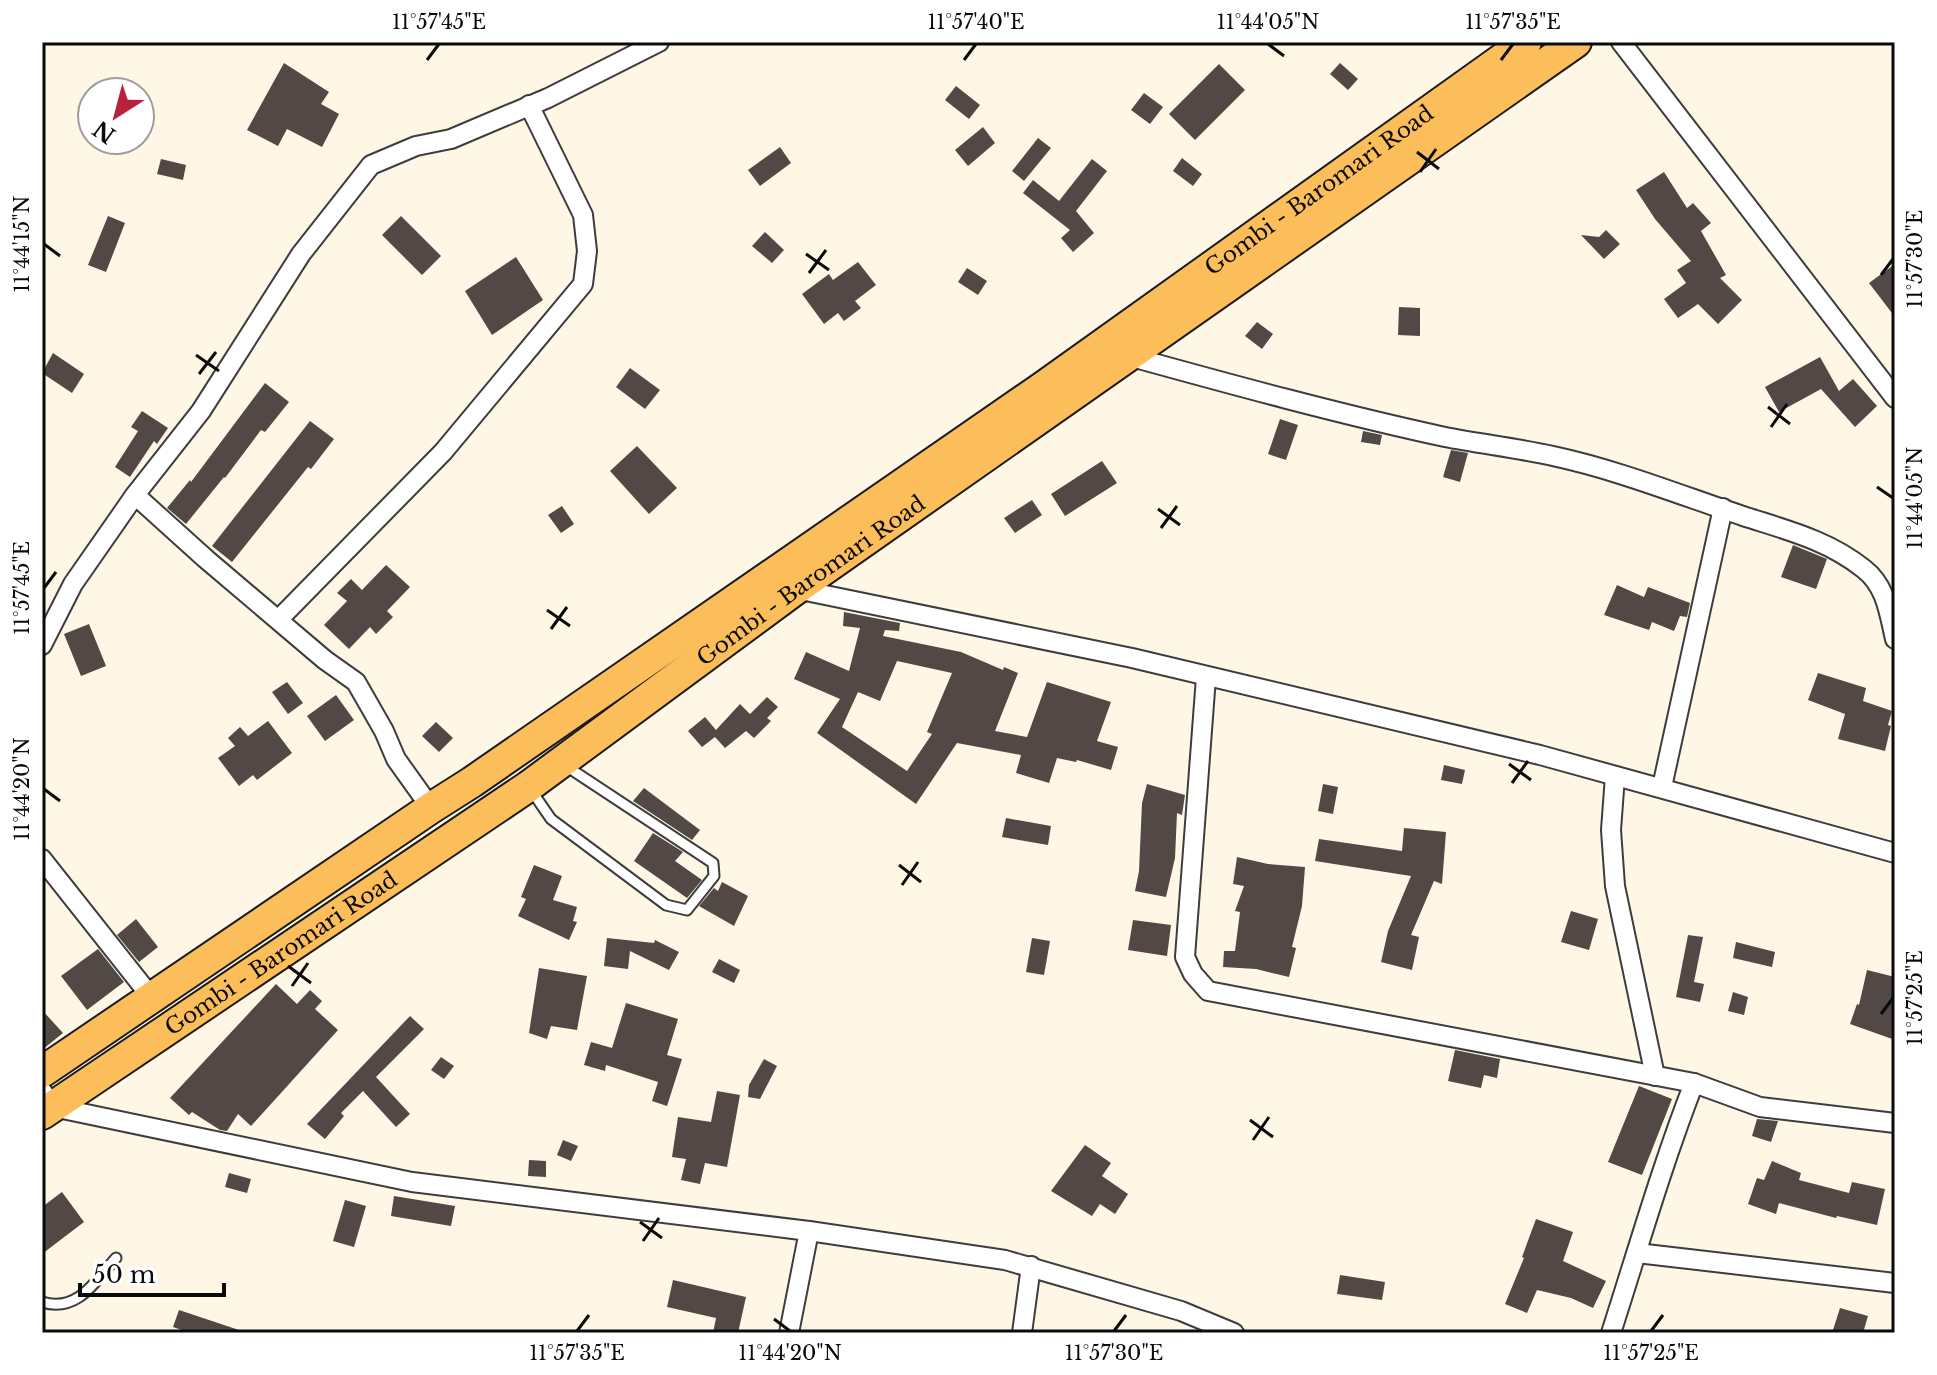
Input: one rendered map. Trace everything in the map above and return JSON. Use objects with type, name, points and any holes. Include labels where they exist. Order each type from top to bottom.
[{"type":"main road","name":"Gombi - Baromari Road","points":[[46,1104],[529,786],[1526,42]]},
{"type":"main road","name":"Gombi - Baromari Road","points":[[42,1072],[431,808],[1050,397],[1128,356],[1576,42]]},
{"type":"street","points":[[42,645],[73,584],[135,495],[201,411],[301,254],[371,165],[416,146],[451,139],[548,98],[659,42]]},
{"type":"street","points":[[1621,42],[1895,398]]},
{"type":"street","points":[[279,619],[443,452],[583,284],[587,251],[583,215],[529,105]]},
{"type":"street","points":[[1128,356],[1233,386],[1445,437],[1553,456],[1661,486],[1805,535],[1838,550],[1867,570],[1883,590],[1895,639]]},
{"type":"street","points":[[135,495],[325,660],[356,682],[396,759],[431,808]]},
{"type":"street","points":[[1662,787],[1723,508]]},
{"type":"street","points":[[796,589],[1132,658],[1540,755],[1895,853]]},
{"type":"street","points":[[1206,677],[1185,957],[1193,974],[1208,991],[1694,1083],[1760,1107],[1895,1123]]},
{"type":"street","points":[[1615,776],[1611,830],[1615,886],[1655,1076]]},
{"type":"street","points":[[42,859],[152,998]]},
{"type":"street","points":[[1611,1333],[1650,1217],[1668,1150],[1694,1083]]},
{"type":"street","points":[[46,1104],[412,1182],[809,1231],[1031,1266],[1181,1311],[1234,1333]]},
{"type":"street","points":[[789,1333],[809,1231]]},
{"type":"street","points":[[1637,1253],[1895,1283]]},
{"type":"street","points":[[1022,1333],[1031,1266]]},
{"type":"lane","points":[[529,786],[551,819],[666,905],[687,910],[714,876],[713,863],[559,762]]},
{"type":"lane","points":[[42,1302],[52,1305],[75,1301],[116,1258]]},
{"type":"building","points":[[284,63],[329,92],[321,104],[339,114],[322,147],[287,129],[278,146],[247,130]]},
{"type":"building","points":[[1340,63],[1358,79],[1348,90],[1330,74]]},
{"type":"building","points":[[1219,64],[1245,90],[1195,140],[1169,114]]},
{"type":"building","points":[[956,86],[980,105],[969,119],[945,100]]},
{"type":"building","points":[[1144,93],[1163,107],[1150,124],[1131,110]]},
{"type":"building","points":[[983,127],[995,143],[968,166],[955,150]]},
{"type":"building","points":[[1038,138],[1051,148],[1024,181],[1012,171]]},
{"type":"building","points":[[780,147],[791,163],[760,186],[748,170]]},
{"type":"building","points":[[1182,158],[1202,174],[1193,186],[1173,171]]},
{"type":"building","points":[[161,159],[186,165],[183,180],[157,174]]},
{"type":"building","points":[[1092,159],[1107,171],[1076,211],[1094,233],[1073,252],[1061,238],[1070,230],[1023,193],[1033,180],[1059,201]]},
{"type":"building","points":[[1664,172],[1687,208],[1693,203],[1711,223],[1701,231],[1726,275],[1720,278],[1742,300],[1718,324],[1698,304],[1678,318],[1664,299],[1686,283],[1677,270],[1691,261],[1655,219],[1636,190]]},
{"type":"building","points":[[108,216],[125,223],[106,272],[88,265]]},
{"type":"building","points":[[401,216],[441,256],[422,275],[382,235]]},
{"type":"building","points":[[1606,230],[1620,244],[1604,259],[1581,235],[1599,237]]},
{"type":"building","points":[[765,232],[784,250],[772,263],[752,246]]},
{"type":"building","points":[[516,257],[543,300],[492,335],[465,291]]},
{"type":"building","points":[[858,262],[876,285],[855,301],[861,308],[844,321],[838,313],[824,324],[802,294],[829,274],[833,280]]},
{"type":"building","points":[[1895,264],[1895,317],[1869,283]]},
{"type":"building","points":[[967,268],[987,281],[978,295],[958,282]]},
{"type":"building","points":[[1399,307],[1420,308],[1420,336],[1398,335]]},
{"type":"building","points":[[1257,322],[1273,334],[1262,349],[1245,336]]},
{"type":"building","points":[[53,353],[84,374],[72,393],[42,373]]},
{"type":"building","points":[[1820,357],[1839,391],[1853,379],[1877,406],[1855,427],[1821,389],[1779,412],[1765,387]]},
{"type":"building","points":[[630,368],[660,390],[645,409],[616,387]]},
{"type":"building","points":[[265,383],[289,402],[265,432],[261,430],[186,524],[167,508],[191,482]]},
{"type":"building","points":[[142,411],[168,428],[157,444],[154,441],[130,477],[115,467],[138,431],[131,427]]},
{"type":"building","points":[[1280,419],[1298,425],[1286,460],[1268,454]]},
{"type":"building","points":[[310,421],[334,439],[232,562],[212,546]]},
{"type":"building","points":[[1363,431],[1382,435],[1380,445],[1361,442]]},
{"type":"building","points":[[637,446],[677,488],[649,514],[610,471]]},
{"type":"building","points":[[1451,450],[1468,453],[1460,482],[1443,477]]},
{"type":"building","points":[[1102,461],[1117,483],[1065,516],[1051,494]]},
{"type":"building","points":[[1032,500],[1042,515],[1015,533],[1004,518]]},
{"type":"building","points":[[562,506],[574,524],[561,533],[548,515]]},
{"type":"building","points":[[1793,545],[1827,559],[1816,589],[1781,577]]},
{"type":"building","points":[[386,565],[410,587],[387,611],[393,617],[376,634],[370,627],[349,649],[324,625],[347,601],[337,593],[351,579],[362,590]]},
{"type":"building","points":[[1617,585],[1644,597],[1648,587],[1690,603],[1687,617],[1680,616],[1674,631],[1652,622],[1649,630],[1604,615]]},
{"type":"building","points":[[844,612],[900,623],[899,631],[885,630],[883,636],[961,652],[1018,673],[995,731],[1027,737],[1047,682],[1111,702],[1097,741],[1118,747],[1111,770],[1057,758],[1049,783],[1016,773],[1021,755],[957,743],[916,804],[817,733],[840,699],[794,679],[806,652],[849,671],[860,628],[843,626]],"holes":[[[897,661],[952,673],[927,732],[932,734],[907,771],[842,727],[858,692],[880,701]]]},
{"type":"building","points":[[89,624],[106,666],[81,676],[64,634]]},
{"type":"building","points":[[1818,673],[1866,688],[1863,701],[1892,711],[1885,751],[1838,739],[1845,714],[1808,700]]},
{"type":"building","points":[[287,682],[303,703],[288,714],[272,692]]},
{"type":"building","points":[[336,695],[354,720],[325,741],[307,716]]},
{"type":"building","points":[[767,697],[778,707],[767,718],[771,721],[754,738],[746,731],[725,748],[715,737],[702,747],[688,731],[705,717],[716,730],[740,704],[750,714]]},
{"type":"building","points":[[268,721],[292,753],[257,780],[253,775],[239,786],[218,758],[235,746],[228,738],[240,727],[248,736]]},
{"type":"building","points":[[436,722],[453,738],[439,752],[422,736]]},
{"type":"building","points":[[1444,765],[1465,770],[1462,784],[1441,780]]},
{"type":"building","points":[[1147,784],[1185,795],[1182,815],[1177,813],[1175,858],[1166,897],[1135,891],[1139,871],[1142,803]]},
{"type":"building","points":[[1323,784],[1338,787],[1333,814],[1318,811]]},
{"type":"building","points":[[644,788],[700,830],[692,840],[633,801]]},
{"type":"building","points":[[1006,818],[1051,826],[1048,845],[1002,837]]},
{"type":"building","points":[[1404,828],[1446,832],[1442,884],[1434,881],[1411,935],[1419,937],[1412,970],[1381,962],[1388,931],[1411,876],[1315,861],[1319,839],[1402,851]]},
{"type":"building","points":[[653,833],[683,852],[675,861],[702,880],[687,898],[634,861]]},
{"type":"building","points":[[1237,857],[1268,864],[1305,867],[1302,906],[1292,947],[1296,948],[1289,977],[1256,969],[1223,967],[1224,951],[1235,951],[1240,912],[1235,911],[1244,886],[1233,884]]},
{"type":"building","points":[[534,865],[562,876],[553,900],[577,907],[573,921],[577,922],[569,940],[518,916],[526,899],[521,897]]},
{"type":"building","points":[[722,882],[748,896],[734,926],[699,906],[714,888],[718,891]]},
{"type":"building","points":[[1571,911],[1598,919],[1589,950],[1561,942]]},
{"type":"building","points":[[136,919],[158,947],[139,962],[117,935]]},
{"type":"building","points":[[1133,920],[1171,925],[1167,956],[1128,950]]},
{"type":"building","points":[[1688,935],[1703,937],[1694,982],[1704,984],[1700,1002],[1676,997]]},
{"type":"building","points":[[607,938],[654,943],[655,940],[679,952],[669,970],[630,951],[628,969],[604,966]]},
{"type":"building","points":[[1032,938],[1050,941],[1044,975],[1026,972]]},
{"type":"building","points":[[1736,942],[1775,952],[1772,967],[1733,958]]},
{"type":"building","points":[[98,949],[124,982],[87,1010],[61,976]]},
{"type":"building","points":[[719,959],[740,970],[734,983],[712,972]]},
{"type":"building","points":[[539,968],[587,976],[577,1030],[551,1026],[547,1039],[529,1033]]},
{"type":"building","points":[[1867,970],[1895,977],[1895,1040],[1850,1024],[1859,1005]]},
{"type":"building","points":[[276,984],[297,1004],[310,990],[322,1001],[315,1009],[338,1030],[251,1126],[238,1114],[227,1131],[220,1130],[192,1112],[189,1115],[170,1098]]},
{"type":"building","points":[[1733,992],[1748,997],[1744,1015],[1728,1011]]},
{"type":"building","points":[[626,1003],[678,1019],[667,1055],[682,1059],[667,1106],[652,1101],[658,1082],[606,1065],[605,1071],[584,1065],[591,1042],[612,1048]]},
{"type":"building","points":[[42,1010],[63,1033],[42,1050]]},
{"type":"building","points":[[410,1016],[424,1029],[376,1077],[410,1114],[396,1127],[363,1091],[341,1113],[344,1116],[325,1139],[307,1124]]},
{"type":"building","points":[[1455,1050],[1500,1059],[1497,1078],[1484,1075],[1481,1088],[1448,1081]]},
{"type":"building","points":[[441,1057],[454,1066],[444,1079],[431,1070]]},
{"type":"building","points":[[764,1059],[777,1066],[760,1099],[748,1097],[749,1085]]},
{"type":"building","points":[[1639,1086],[1672,1099],[1642,1175],[1608,1162]]},
{"type":"building","points":[[717,1091],[740,1095],[727,1167],[705,1163],[700,1184],[681,1180],[686,1159],[672,1157],[678,1117],[711,1122]]},
{"type":"building","points":[[1757,1119],[1778,1121],[1771,1142],[1752,1136]]},
{"type":"building","points":[[563,1140],[578,1146],[571,1161],[557,1155]]},
{"type":"building","points":[[1085,1145],[1111,1163],[1102,1176],[1128,1194],[1115,1214],[1100,1204],[1092,1216],[1051,1191]]},
{"type":"building","points":[[529,1160],[546,1161],[546,1177],[528,1176]]},
{"type":"building","points":[[1772,1161],[1801,1173],[1799,1180],[1849,1193],[1852,1182],[1885,1189],[1877,1225],[1779,1203],[1776,1214],[1748,1204],[1757,1178],[1764,1180]]},
{"type":"building","points":[[229,1173],[251,1179],[247,1193],[225,1187]]},
{"type":"building","points":[[62,1192],[84,1222],[42,1254],[42,1207]]},
{"type":"building","points":[[394,1196],[455,1206],[451,1226],[391,1216]]},
{"type":"building","points":[[345,1200],[366,1206],[354,1247],[333,1241]]},
{"type":"building","points":[[1536,1219],[1573,1232],[1563,1261],[1606,1281],[1593,1308],[1571,1298],[1537,1290],[1527,1313],[1505,1304]]},
{"type":"building","points":[[1340,1275],[1385,1282],[1382,1300],[1337,1294]]},
{"type":"building","points":[[673,1280],[746,1297],[738,1333],[713,1333],[716,1318],[667,1307]]},
{"type":"building","points":[[1840,1308],[1868,1316],[1863,1333],[1832,1333]]},
{"type":"building","points":[[179,1310],[239,1330],[239,1333],[190,1333],[173,1327]]}]
